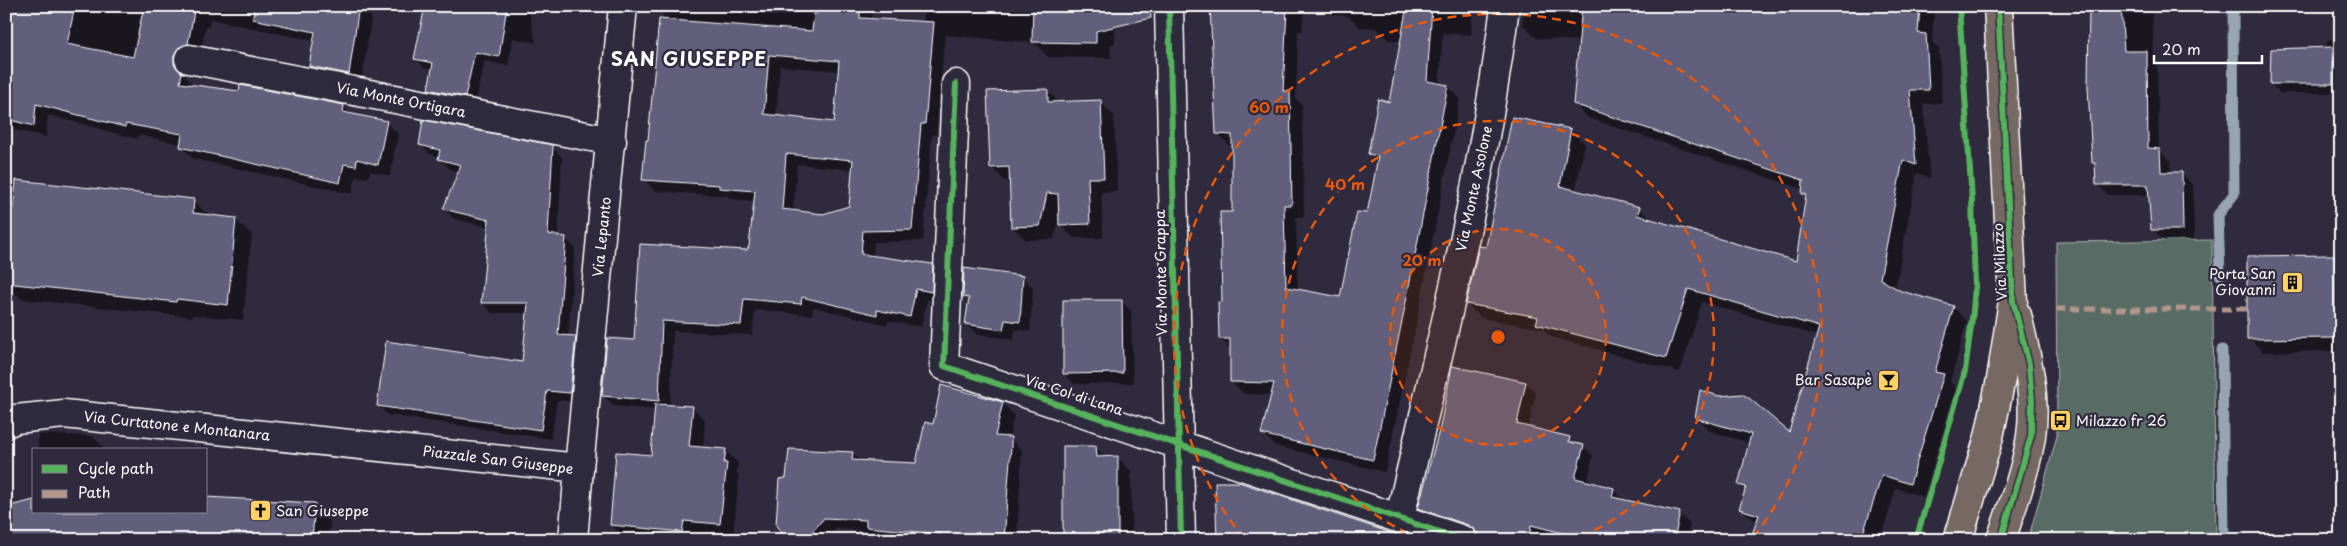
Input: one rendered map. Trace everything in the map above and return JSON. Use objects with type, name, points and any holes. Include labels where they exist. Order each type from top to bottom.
[{"type":"main road","name":"Via Milazzo","points":[[1998,6],[2014,301],[2029,364],[2032,401],[2031,436],[2001,540]]},
{"type":"main road","name":"Via Milazzo","points":[[1958,540],[1989,437],[2014,301]]},
{"type":"street","name":"Via Lepanto","points":[[579,468],[612,141],[623,6]]},
{"type":"street","name":"Via Monte Grappa","points":[[1169,6],[1177,442],[1181,540]]},
{"type":"street","name":"Via Monte Asolone","points":[[1400,517],[1468,218],[1496,81],[1505,6]]},
{"type":"street","name":"Via Monte Ortigara","points":[[189,59],[612,141]]},
{"type":"street","name":"Via Col di Lana","points":[[956,84],[944,366],[1177,442],[1463,540]]},
{"type":"street","name":"Via Curtatone e Montanara","points":[[6,423],[16,419],[64,414],[243,434],[348,442]]},
{"type":"street","name":"Piazzale San Giuseppe","points":[[348,442],[579,468],[573,540]]},
{"type":"green space","points":[[2212,240],[2216,540],[2028,540],[2057,436],[2056,242]]},
{"type":"building","points":[[6,6],[75,6],[67,44],[133,57],[144,6],[195,6],[188,44],[178,48],[174,56],[174,65],[182,72],[180,83],[239,91],[240,85],[344,105],[343,112],[387,121],[378,165],[357,159],[356,166],[344,164],[340,183],[180,147],[182,134],[126,124],[125,127],[36,104],[34,126],[6,119]]},
{"type":"building","points":[[254,6],[359,6],[349,74],[309,66],[315,32],[253,19]]},
{"type":"building","points":[[425,6],[507,6],[499,57],[475,52],[465,97],[428,89],[433,63],[414,59]]},
{"type":"building","points":[[819,6],[860,6],[860,18],[934,22],[925,124],[921,124],[912,230],[863,231],[861,254],[933,264],[932,292],[916,289],[910,317],[877,310],[877,315],[802,297],[801,304],[744,299],[741,325],[662,321],[659,401],[602,396],[607,338],[634,340],[640,244],[747,250],[749,246],[755,191],[719,188],[719,185],[642,180],[646,140],[648,140],[659,19],[812,31],[814,13],[817,14]],"holes":[[[769,55],[839,61],[834,122],[764,114]],[[786,154],[853,160],[849,206],[823,214],[782,209]]]},
{"type":"building","points":[[1033,6],[1150,6],[1151,18],[1096,31],[1096,43],[1032,42]]},
{"type":"building","points":[[1210,6],[1287,8],[1283,91],[1290,91],[1292,205],[1284,205],[1286,287],[1340,297],[1357,212],[1367,213],[1378,156],[1368,154],[1378,99],[1389,102],[1407,6],[1432,6],[1427,81],[1448,85],[1373,460],[1261,434],[1274,383],[1230,382],[1230,339],[1219,339],[1218,302],[1222,302],[1220,212],[1232,212],[1232,135],[1216,134]]},
{"type":"building","points":[[1582,6],[1920,6],[1918,33],[1926,34],[1929,90],[1910,90],[1916,165],[1903,160],[1880,279],[1901,291],[1954,306],[1935,372],[1944,374],[1910,484],[1882,475],[1861,540],[1750,540],[1759,515],[1739,509],[1746,487],[1738,485],[1751,434],[1695,418],[1700,390],[1719,396],[1742,394],[1789,432],[1819,327],[1688,289],[1666,358],[1536,324],[1538,317],[1466,304],[1479,246],[1486,247],[1512,117],[1571,129],[1560,186],[1640,207],[1637,215],[1796,261],[1806,194],[1802,194],[1803,180],[1573,104]]},
{"type":"building","points":[[2089,6],[2121,6],[2124,51],[2147,51],[2148,148],[2160,149],[2161,172],[2182,172],[2183,230],[2151,230],[2148,185],[2096,185],[2095,163],[2092,163],[2088,87]]},
{"type":"building","points":[[2333,47],[2333,84],[2270,84],[2271,49]]},
{"type":"building","points":[[1048,89],[1048,102],[1101,100],[1104,178],[1088,178],[1090,224],[1059,225],[1058,194],[1047,193],[1040,226],[1011,227],[1009,167],[990,168],[987,91]]},
{"type":"building","points":[[423,120],[553,145],[548,234],[566,237],[558,335],[576,336],[570,393],[547,391],[541,430],[377,406],[386,341],[522,362],[528,303],[481,303],[489,220],[443,209],[461,165],[438,159],[440,150],[419,145]]},
{"type":"building","points":[[16,180],[194,199],[193,213],[236,218],[228,305],[177,299],[176,302],[6,283],[6,208],[13,209]]},
{"type":"building","name":"Porta San Giovanni","points":[[2335,255],[2336,338],[2247,339],[2247,256]]},
{"type":"building","points":[[964,268],[1023,276],[1020,322],[1005,320],[1003,330],[965,324],[969,298],[963,297]]},
{"type":"building","points":[[1063,300],[1122,300],[1123,373],[1063,374]]},
{"type":"building","points":[[1452,366],[1526,382],[1517,424],[1570,437],[1569,442],[1584,445],[1575,478],[1614,488],[1612,497],[1680,512],[1674,540],[1590,540],[1531,525],[1529,540],[1478,540],[1475,530],[1468,525],[1418,508],[1440,427]]},
{"type":"building","points":[[941,385],[1003,402],[995,436],[1011,437],[1004,540],[940,540],[940,534],[866,527],[866,520],[824,518],[808,537],[800,540],[790,539],[781,533],[776,525],[779,479],[786,478],[789,449],[853,452],[852,460],[916,463],[925,422],[933,424]]},
{"type":"building","points":[[655,404],[693,406],[689,446],[726,449],[724,463],[727,463],[720,524],[684,521],[682,532],[610,525],[616,452],[651,455]]},
{"type":"building","points":[[1063,446],[1096,446],[1097,457],[1118,456],[1118,540],[1063,540]]},
{"type":"building","points":[[1215,482],[1239,482],[1397,535],[1397,540],[1217,540]]},
{"type":"building","name":"San Giuseppe","points":[[208,497],[315,503],[312,540],[6,540],[6,507],[32,500],[32,514],[208,514]]},
{"type":"waterway","points":[[2220,275],[2218,215],[2234,194],[2233,6]]},
{"type":"waterway","points":[[2222,350],[2224,540]]},
{"type":"marked path","points":[[2056,309],[2249,309]]},
{"type":"cycle path","points":[[1169,6],[1181,540]]},
{"type":"cycle path","points":[[1916,540],[1965,371],[1973,311],[1975,286],[1972,201],[1959,6]]},
{"type":"cycle path","points":[[1998,6],[2013,301],[2029,364],[2032,401],[2031,436],[2001,540]]},
{"type":"cycle path","points":[[956,84],[944,366],[1463,540]]},
{"type":"place","name":"Porta San Giovanni","points":[[2292,282]]},
{"type":"place","name":"Bar Sasapè","points":[[1888,380]]},
{"type":"place","name":"Milazzo fr 26","points":[[2060,421]]},
{"type":"place","name":"San Giuseppe","points":[[260,511]]},
{"type":"district","name":"SAN GIUSEPPE","points":[[689,59]]}]
